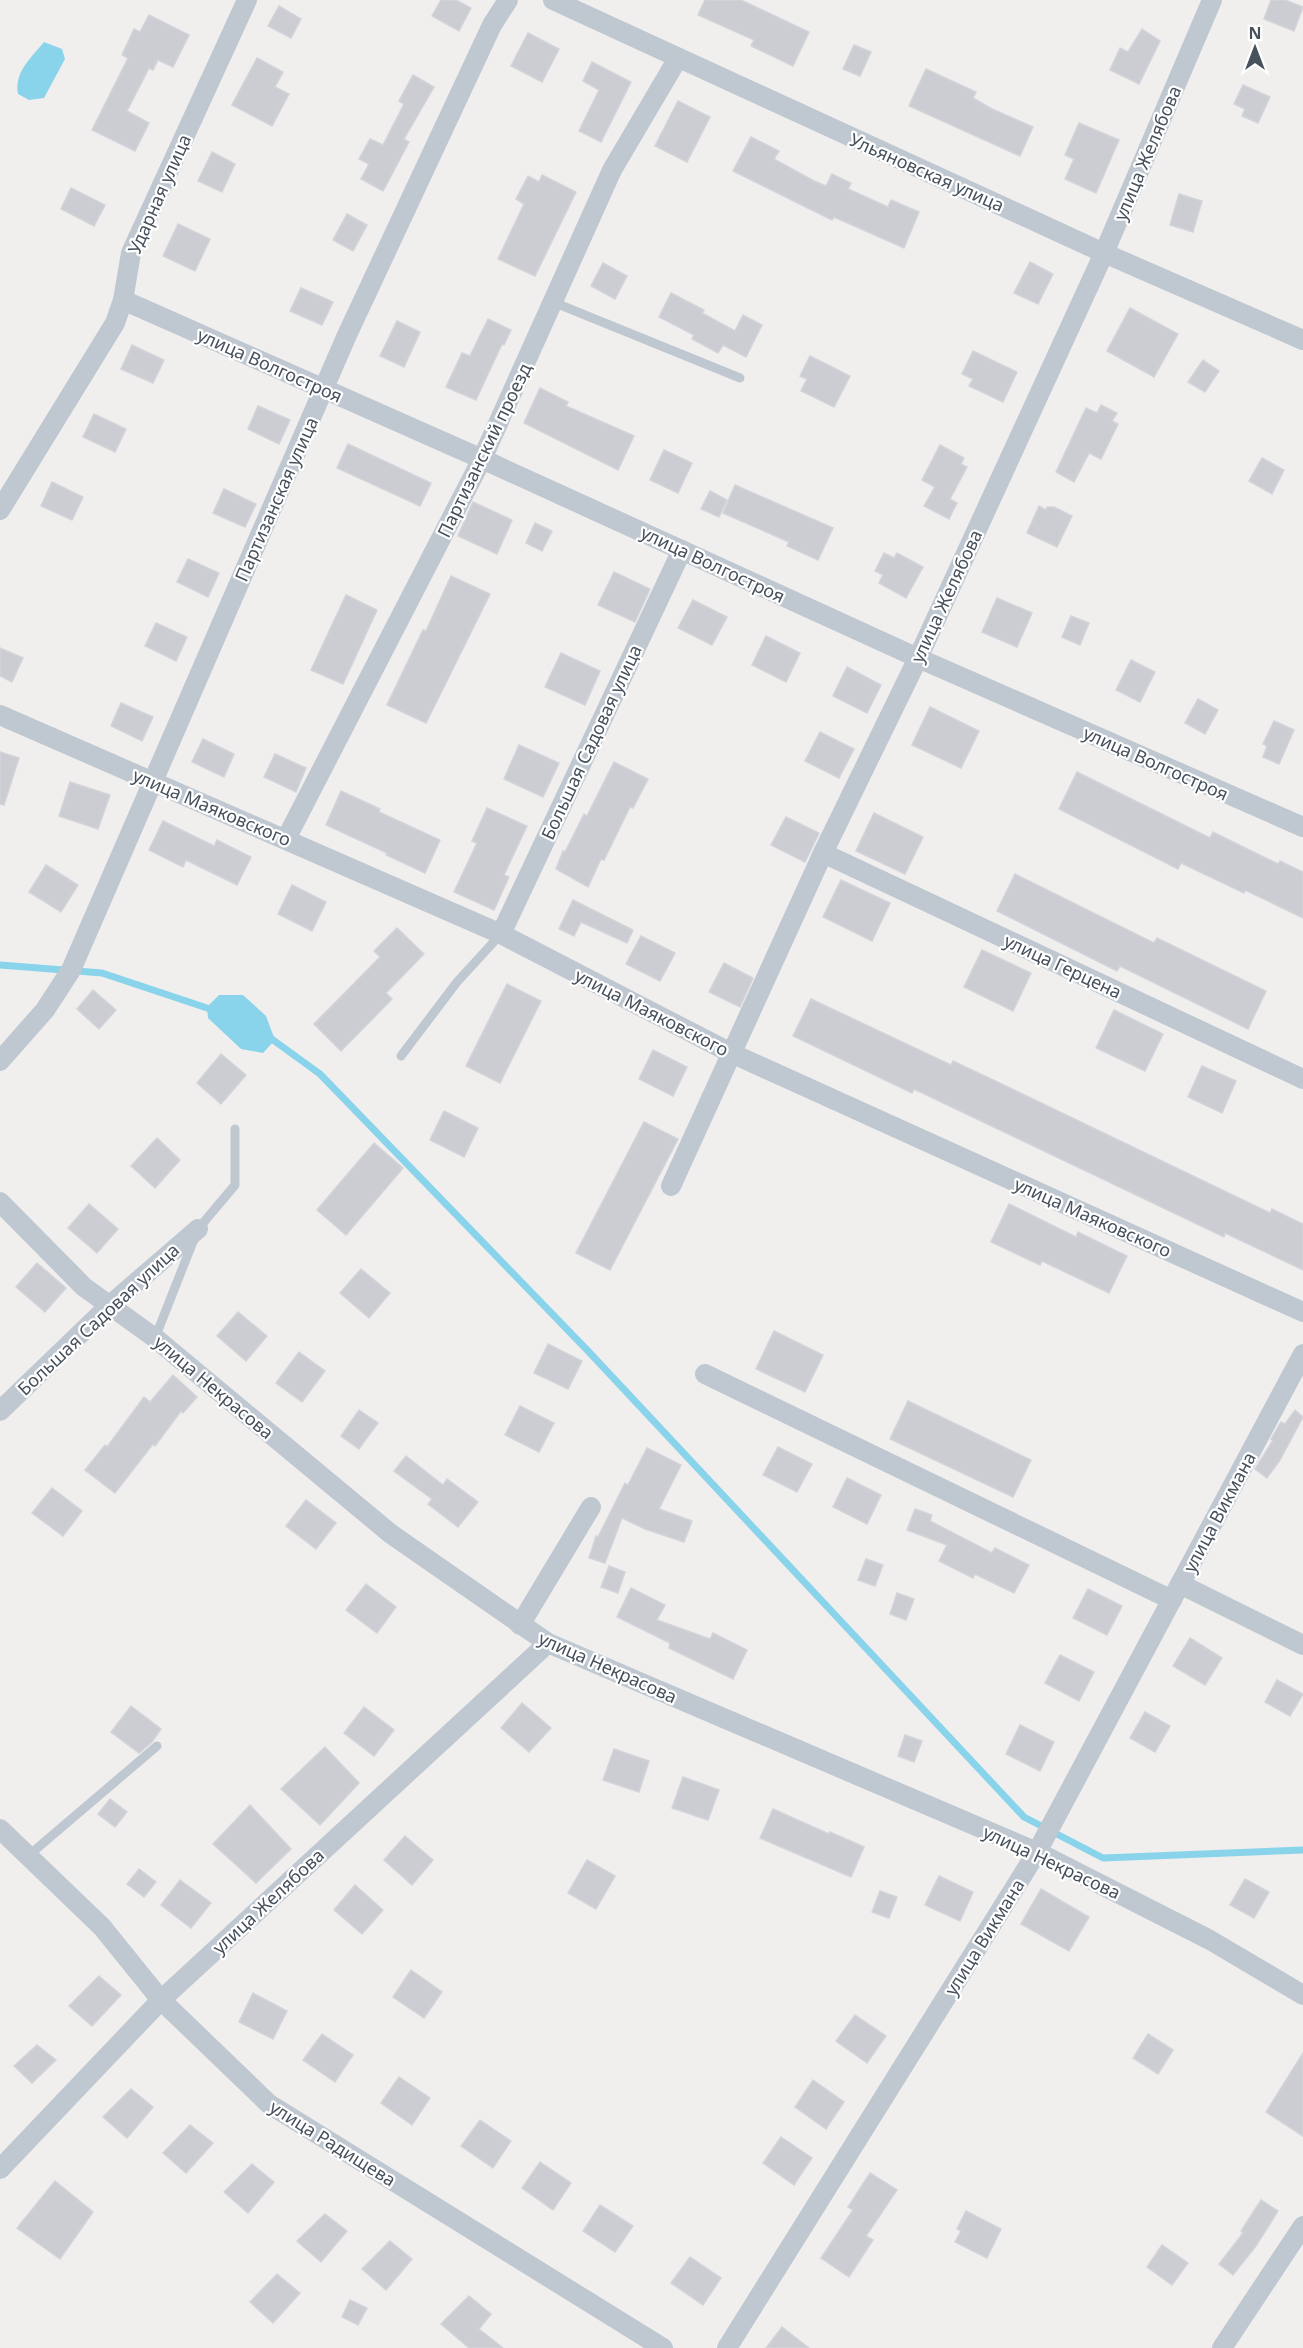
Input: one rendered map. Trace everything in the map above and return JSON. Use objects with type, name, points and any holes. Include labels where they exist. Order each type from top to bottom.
[{"type":"street","name":"Ударная улица","points":[[0,510],[115,323],[123,300],[131,252],[247,0]]},
{"type":"street","name":"Партизанская улица","points":[[0,1061],[45,1010],[71,970],[324,388],[487,36],[508,0]]},
{"type":"street","name":"Ульяновская улица","points":[[553,0],[1104,253],[1303,340]]},
{"type":"street","name":"улица Желябова","points":[[671,1186],[823,853],[918,658],[1104,253],[1212,0]]},
{"type":"street","name":"Партизанский проезд","points":[[286,839],[482,459],[612,170],[678,58]]},
{"type":"street","name":"улица Волгостроя","points":[[123,300],[482,459],[918,658],[1303,827]]},
{"type":"street","name":"Большая Садовая улица","points":[[501,934],[682,550]]},
{"type":"street","name":"улица Маяковского","points":[[0,715],[501,934],[731,1053],[1303,1312]]},
{"type":"street","name":"улица Герцена","points":[[823,853],[1303,1079]]},
{"type":"street","name":"улица Некрасова","points":[[0,1202],[84,1287],[156,1338],[391,1534],[548,1643],[1037,1852],[1210,1940],[1303,1995]]},
{"type":"street","name":"Большая Садовая улица","points":[[0,1411],[110,1305],[198,1229]]},
{"type":"street","name":"улица Викмана","points":[[727,2348],[1037,1852],[1303,1354]]},
{"type":"street","points":[[705,1374],[1176,1592],[1303,1645]]},
{"type":"street","points":[[520,1625],[591,1507]]},
{"type":"street","name":"улица Желябова","points":[[0,2169],[161,2000],[548,1643]]},
{"type":"street","name":"улица Радищева","points":[[0,1829],[102,1927],[161,2000],[269,2104],[663,2348]]},
{"type":"street","points":[[1222,2348],[1303,2226]]},
{"type":"lane","points":[[553,302],[740,378]]},
{"type":"lane","points":[[401,1056],[457,982],[501,934]]},
{"type":"lane","points":[[156,1338],[198,1229],[235,1185],[235,1129]]},
{"type":"lane","points":[[28,1856],[157,1746]]},
{"type":"water","points":[[44,42],[62,49],[65,59],[44,98],[29,100],[18,94],[17,86],[21,72]]},
{"type":"water","points":[[219,995],[243,995],[266,1016],[275,1040],[263,1053],[241,1049],[208,1018],[207,1007]]},
{"type":"building","points":[[441,0],[456,0],[471,8],[459,31],[432,16]]},
{"type":"building","points":[[705,0],[741,0],[809,32],[793,66],[751,46],[754,40],[698,15]]},
{"type":"building","points":[[1271,0],[1285,0],[1303,7],[1294,31],[1264,19]]},
{"type":"building","points":[[279,6],[301,19],[291,38],[268,26]]},
{"type":"building","points":[[149,15],[189,35],[173,67],[158,60],[153,70],[149,68],[127,111],[149,123],[135,151],[92,130],[128,58],[122,55],[134,29],[140,32]]},
{"type":"building","points":[[1142,29],[1160,41],[1139,84],[1110,70],[1120,48],[1128,52]]},
{"type":"building","points":[[528,33],[559,49],[542,82],[511,66]]},
{"type":"building","points":[[854,45],[871,52],[860,76],[843,69]]},
{"type":"building","points":[[257,58],[283,72],[275,87],[289,94],[272,126],[232,105]]},
{"type":"building","points":[[592,62],[631,82],[601,142],[579,131],[599,90],[583,81]]},
{"type":"building","points":[[926,69],[976,92],[973,98],[992,109],[1033,127],[1020,156],[909,106]]},
{"type":"building","points":[[413,75],[434,87],[404,139],[409,142],[383,191],[361,179],[369,164],[359,159],[370,139],[383,145],[404,104],[399,101]]},
{"type":"building","points":[[1243,85],[1270,97],[1258,123],[1242,116],[1245,109],[1234,104]]},
{"type":"building","points":[[678,101],[710,117],[687,162],[655,146]]},
{"type":"building","points":[[1079,123],[1119,140],[1096,193],[1065,179],[1074,159],[1065,155]]},
{"type":"building","points":[[751,137],[779,151],[774,159],[814,181],[826,186],[832,174],[851,183],[848,189],[888,207],[891,200],[919,212],[904,248],[834,217],[832,220],[733,171]]},
{"type":"building","points":[[212,152],[235,164],[222,192],[198,181]]},
{"type":"building","points":[[542,175],[576,192],[535,276],[498,259],[524,204],[516,199],[528,176],[539,182]]},
{"type":"building","points":[[71,188],[105,205],[94,226],[61,209]]},
{"type":"building","points":[[1179,194],[1202,201],[1193,232],[1170,225]]},
{"type":"building","points":[[347,214],[367,225],[353,251],[333,240]]},
{"type":"building","points":[[178,224],[210,239],[195,271],[163,256]]},
{"type":"building","points":[[1030,262],[1053,274],[1038,304],[1014,293]]},
{"type":"building","points":[[603,263],[627,276],[615,299],[591,286]]},
{"type":"building","points":[[301,288],[333,302],[322,325],[290,311]]},
{"type":"building","points":[[671,293],[704,310],[702,313],[735,331],[743,315],[762,325],[746,357],[723,345],[718,353],[692,339],[694,335],[659,317]]},
{"type":"building","points":[[1130,308],[1178,334],[1154,377],[1107,351]]},
{"type":"building","points":[[488,319],[511,330],[476,400],[446,387],[462,353],[470,356]]},
{"type":"building","points":[[397,321],[420,332],[404,367],[380,356]]},
{"type":"building","points":[[132,345],[164,360],[153,383],[121,369]]},
{"type":"building","points":[[973,351],[1017,372],[1003,402],[969,386],[973,379],[962,374]]},
{"type":"building","points":[[810,356],[850,376],[834,407],[801,391],[807,379],[800,376]]},
{"type":"building","points":[[1203,360],[1219,371],[1205,392],[1188,382]]},
{"type":"building","points":[[540,388],[568,402],[566,406],[634,436],[618,470],[524,423]]},
{"type":"building","points":[[1101,405],[1117,413],[1112,421],[1118,424],[1101,459],[1089,453],[1074,482],[1056,472],[1086,408],[1097,413]]},
{"type":"building","points":[[258,406],[290,420],[279,444],[248,429]]},
{"type":"building","points":[[94,414],[126,429],[115,452],[83,437]]},
{"type":"building","points":[[348,444],[431,483],[420,506],[337,468]]},
{"type":"building","points":[[940,445],[964,458],[961,464],[967,467],[950,499],[957,503],[949,519],[924,506],[935,487],[922,480]]},
{"type":"building","points":[[664,450],[692,463],[678,493],[650,480]]},
{"type":"building","points":[[1262,458],[1284,470],[1272,494],[1249,481]]},
{"type":"building","points":[[52,482],[83,497],[72,520],[41,506]]},
{"type":"building","points":[[735,485],[833,528],[818,560],[787,546],[789,542],[723,513]]},
{"type":"building","points":[[224,489],[256,504],[245,527],[213,513]]},
{"type":"building","points":[[710,491],[727,500],[719,517],[701,509]]},
{"type":"building","points":[[473,502],[512,520],[497,554],[458,536]]},
{"type":"building","points":[[1039,506],[1046,510],[1047,507],[1054,507],[1072,516],[1057,547],[1027,533]]},
{"type":"building","points":[[535,523],[552,531],[542,551],[526,543]]},
{"type":"building","points":[[884,553],[894,558],[897,553],[923,567],[906,598],[879,583],[883,575],[875,571]]},
{"type":"building","points":[[188,559],[219,573],[208,597],[177,582]]},
{"type":"building","points":[[614,572],[650,589],[635,622],[598,605]]},
{"type":"building","points":[[451,576],[490,594],[426,723],[387,705],[423,630],[426,631]]},
{"type":"building","points":[[346,595],[377,610],[343,684],[311,670]]},
{"type":"building","points":[[997,598],[1032,613],[1017,647],[982,632]]},
{"type":"building","points":[[693,600],[727,617],[712,645],[678,628]]},
{"type":"building","points":[[1071,616],[1089,623],[1080,645],[1062,637]]},
{"type":"building","points":[[156,623],[187,637],[176,661],[145,646]]},
{"type":"building","points":[[766,636],[800,653],[786,682],[752,665]]},
{"type":"building","points":[[0,648],[23,658],[12,682],[0,676]]},
{"type":"building","points":[[561,653],[600,671],[585,705],[545,687]]},
{"type":"building","points":[[1131,660],[1155,672],[1140,702],[1116,690]]},
{"type":"building","points":[[847,667],[881,685],[867,713],[833,696]]},
{"type":"building","points":[[1198,699],[1218,710],[1205,734],[1185,723]]},
{"type":"building","points":[[121,703],[153,717],[142,741],[111,726]]},
{"type":"building","points":[[930,707],[979,731],[961,768],[912,745]]},
{"type":"building","points":[[1274,721],[1294,730],[1279,764],[1263,757],[1267,746],[1263,744]]},
{"type":"building","points":[[820,732],[854,749],[839,778],[805,761]]},
{"type":"building","points":[[203,739],[234,754],[224,777],[192,762]]},
{"type":"building","points":[[519,745],[559,763],[543,797],[504,779]]},
{"type":"building","points":[[0,752],[19,758],[4,805],[0,804]]},
{"type":"building","points":[[275,754],[306,768],[296,792],[264,777]]},
{"type":"building","points":[[614,762],[648,779],[633,808],[630,807],[604,860],[601,859],[588,887],[556,869],[563,851],[565,852],[584,814],[587,816]]},
{"type":"building","points":[[1077,772],[1210,838],[1213,832],[1278,864],[1280,861],[1303,872],[1303,918],[1181,863],[1178,869],[1059,809]]},
{"type":"building","points":[[70,782],[110,795],[98,829],[59,816]]},
{"type":"building","points":[[341,791],[380,809],[379,812],[440,840],[425,873],[326,825]]},
{"type":"building","points":[[487,808],[527,826],[504,875],[509,877],[494,910],[454,892],[477,843],[472,841]]},
{"type":"building","points":[[874,813],[923,837],[905,874],[856,851]]},
{"type":"building","points":[[786,817],[819,833],[805,862],[771,845]]},
{"type":"building","points":[[163,821],[214,846],[217,840],[251,857],[237,885],[186,860],[183,867],[149,850]]},
{"type":"building","points":[[46,865],[78,885],[61,912],[29,892]]},
{"type":"building","points":[[1015,874],[1154,943],[1157,938],[1266,991],[1248,1029],[1120,966],[1117,971],[997,911]]},
{"type":"building","points":[[841,880],[890,903],[872,941],[823,917]]},
{"type":"building","points":[[292,885],[326,902],[312,931],[278,914]]},
{"type":"building","points":[[573,900],[633,930],[627,943],[581,922],[574,936],[559,929]]},
{"type":"building","points":[[397,928],[424,954],[386,993],[392,999],[341,1051],[314,1024],[380,957],[374,951]]},
{"type":"building","points":[[641,936],[675,953],[660,981],[626,964]]},
{"type":"building","points":[[982,950],[1031,973],[1013,1011],[964,987]]},
{"type":"building","points":[[724,963],[753,978],[740,1007],[709,992]]},
{"type":"building","points":[[507,984],[541,1001],[500,1083],[466,1066]]},
{"type":"building","points":[[93,990],[116,1010],[99,1029],[77,1009]]},
{"type":"building","points":[[811,999],[951,1065],[953,1061],[1270,1213],[1272,1209],[1303,1224],[1303,1270],[1225,1233],[1224,1237],[914,1089],[912,1093],[793,1036]]},
{"type":"building","points":[[1114,1010],[1163,1034],[1145,1071],[1096,1048]]},
{"type":"building","points":[[653,1050],[687,1067],[673,1096],[639,1079]]},
{"type":"building","points":[[221,1054],[246,1075],[221,1104],[197,1083]]},
{"type":"building","points":[[1202,1066],[1236,1081],[1222,1113],[1188,1097]]},
{"type":"building","points":[[444,1111],[478,1128],[464,1157],[430,1140]]},
{"type":"building","points":[[644,1122],[678,1139],[610,1270],[576,1253]]},
{"type":"building","points":[[157,1138],[180,1160],[155,1188],[131,1166]]},
{"type":"building","points":[[374,1143],[403,1168],[346,1235],[317,1210]]},
{"type":"building","points":[[89,1204],[118,1229],[97,1253],[68,1228]]},
{"type":"building","points":[[1009,1204],[1076,1237],[1078,1232],[1127,1256],[1109,1293],[1042,1261],[1040,1265],[991,1242]]},
{"type":"building","points":[[37,1263],[66,1288],[45,1312],[16,1287]]},
{"type":"building","points":[[361,1269],[390,1293],[369,1318],[340,1293]]},
{"type":"building","points":[[238,1312],[267,1336],[246,1361],[217,1336]]},
{"type":"building","points":[[774,1331],[823,1355],[805,1392],[756,1369]]},
{"type":"building","points":[[548,1344],[582,1361],[568,1389],[534,1373]]},
{"type":"building","points":[[299,1352],[325,1371],[302,1402],[276,1383]]},
{"type":"building","points":[[173,1375],[197,1397],[183,1413],[181,1411],[115,1493],[85,1470],[105,1445],[107,1447],[144,1397],[150,1402]]},
{"type":"building","points":[[908,1401],[1031,1460],[1013,1497],[890,1439]]},
{"type":"building","points":[[520,1406],[554,1423],[539,1452],[505,1435]]},
{"type":"building","points":[[359,1410],[378,1423],[359,1449],[341,1436]]},
{"type":"building","points":[[1295,1410],[1303,1417],[1280,1460],[1267,1478],[1255,1469],[1281,1422],[1285,1424]]},
{"type":"building","points":[[778,1447],[812,1464],[797,1492],[763,1475]]},
{"type":"building","points":[[647,1448],[681,1465],[659,1509],[692,1521],[684,1542],[645,1529],[622,1518],[605,1563],[589,1558],[596,1536],[598,1537],[625,1483],[628,1485]]},
{"type":"building","points":[[406,1456],[443,1485],[447,1479],[478,1502],[458,1527],[428,1504],[432,1499],[394,1471]]},
{"type":"building","points":[[847,1478],[881,1495],[867,1524],[833,1507]]},
{"type":"building","points":[[52,1488],[82,1511],[63,1536],[32,1513]]},
{"type":"building","points":[[306,1500],[336,1523],[316,1549],[286,1526]]},
{"type":"building","points":[[915,1509],[932,1515],[930,1521],[992,1553],[995,1548],[1029,1565],[1014,1593],[975,1574],[973,1578],[939,1561],[947,1545],[907,1530]]},
{"type":"building","points":[[866,1559],[883,1565],[875,1586],[858,1580]]},
{"type":"building","points":[[609,1566],[625,1572],[618,1593],[601,1587]]},
{"type":"building","points":[[366,1584],[396,1607],[377,1633],[346,1610]]},
{"type":"building","points":[[631,1588],[665,1605],[657,1620],[710,1639],[713,1633],[747,1650],[733,1679],[669,1648],[670,1643],[617,1617]]},
{"type":"building","points":[[1088,1589],[1122,1606],[1107,1635],[1073,1618]]},
{"type":"building","points":[[897,1593],[914,1599],[906,1620],[890,1614]]},
{"type":"building","points":[[1190,1638],[1222,1658],[1205,1685],[1173,1666]]},
{"type":"building","points":[[1060,1655],[1094,1672],[1079,1701],[1045,1683]]},
{"type":"building","points":[[1277,1680],[1303,1694],[1290,1716],[1265,1702]]},
{"type":"building","points":[[522,1703],[551,1728],[529,1752],[501,1728]]},
{"type":"building","points":[[131,1706],[161,1729],[152,1742],[139,1753],[111,1732]]},
{"type":"building","points":[[364,1707],[394,1730],[374,1756],[344,1733]]},
{"type":"building","points":[[1145,1712],[1170,1726],[1155,1752],[1130,1738]]},
{"type":"building","points":[[1020,1725],[1054,1742],[1040,1771],[1006,1754]]},
{"type":"building","points":[[905,1735],[922,1741],[914,1762],[898,1756]]},
{"type":"building","points":[[325,1747],[359,1783],[320,1825],[281,1789]]},
{"type":"building","points":[[614,1749],[649,1761],[639,1792],[603,1780]]},
{"type":"building","points":[[683,1777],[719,1790],[708,1820],[672,1808]]},
{"type":"building","points":[[110,1799],[127,1812],[115,1827],[98,1814]]},
{"type":"building","points":[[250,1805],[291,1849],[256,1883],[213,1844]]},
{"type":"building","points":[[773,1809],[864,1847],[851,1877],[760,1838]]},
{"type":"building","points":[[405,1836],[433,1860],[412,1885],[384,1860]]},
{"type":"building","points":[[587,1860],[615,1876],[596,1909],[568,1893]]},
{"type":"building","points":[[139,1869],[156,1882],[144,1897],[127,1884]]},
{"type":"building","points":[[939,1876],[973,1892],[960,1921],[925,1905]]},
{"type":"building","points":[[1245,1879],[1269,1892],[1254,1918],[1230,1905]]},
{"type":"building","points":[[180,1880],[211,1903],[191,1928],[161,1905]]},
{"type":"building","points":[[355,1885],[383,1910],[362,1934],[334,1910]]},
{"type":"building","points":[[1041,1889],[1089,1917],[1069,1951],[1021,1924]]},
{"type":"building","points":[[880,1891],[897,1897],[889,1918],[872,1912]]},
{"type":"building","points":[[411,1970],[442,1992],[424,2018],[393,1997]]},
{"type":"building","points":[[99,1976],[121,1995],[92,2026],[69,2006]]},
{"type":"building","points":[[253,1993],[287,2011],[273,2039],[239,2022]]},
{"type":"building","points":[[855,2015],[886,2036],[867,2063],[836,2041]]},
{"type":"building","points":[[322,2034],[353,2055],[335,2082],[303,2060]]},
{"type":"building","points":[[1148,2034],[1173,2050],[1158,2074],[1133,2058]]},
{"type":"building","points":[[37,2045],[56,2060],[32,2083],[14,2066]]},
{"type":"building","points":[[1303,2053],[1303,2136],[1266,2112]]},
{"type":"building","points":[[399,2077],[430,2098],[412,2125],[381,2103]]},
{"type":"building","points":[[813,2080],[844,2102],[826,2129],[795,2107]]},
{"type":"building","points":[[131,2089],[153,2107],[127,2138],[103,2117]]},
{"type":"building","points":[[480,2120],[511,2141],[493,2168],[461,2146]]},
{"type":"building","points":[[190,2125],[213,2143],[186,2173],[163,2153]]},
{"type":"building","points":[[781,2137],[812,2158],[794,2185],[763,2163]]},
{"type":"building","points":[[540,2162],[571,2183],[553,2210],[522,2188]]},
{"type":"building","points":[[252,2164],[274,2182],[248,2213],[224,2192]]},
{"type":"building","points":[[870,2173],[897,2190],[866,2236],[873,2240],[849,2277],[821,2258],[853,2210],[848,2207]]},
{"type":"building","points":[[55,2181],[93,2212],[60,2259],[17,2228]]},
{"type":"building","points":[[1261,2200],[1278,2211],[1256,2246],[1233,2275],[1219,2264],[1243,2233],[1241,2231]]},
{"type":"building","points":[[600,2205],[633,2226],[615,2252],[583,2231]]},
{"type":"building","points":[[966,2211],[1001,2229],[987,2258],[955,2242],[961,2231],[957,2229]]},
{"type":"building","points":[[325,2214],[347,2231],[321,2262],[297,2241]]},
{"type":"building","points":[[390,2241],[412,2259],[386,2290],[362,2269]]},
{"type":"building","points":[[1162,2245],[1188,2263],[1172,2285],[1147,2267]]},
{"type":"building","points":[[690,2257],[721,2278],[703,2305],[671,2283]]},
{"type":"building","points":[[277,2274],[300,2293],[273,2323],[250,2302]]},
{"type":"building","points":[[469,2296],[491,2314],[479,2329],[503,2348],[469,2348],[441,2324]]},
{"type":"building","points":[[350,2300],[367,2308],[358,2325],[342,2317]]},
{"type":"building","points":[[782,2327],[809,2348],[766,2348]]},
{"type":"waterway","points":[[0,965],[102,973],[213,1010]]},
{"type":"waterway","points":[[269,1037],[320,1074],[589,1352],[1024,1817],[1103,1858],[1303,1850]]}]
